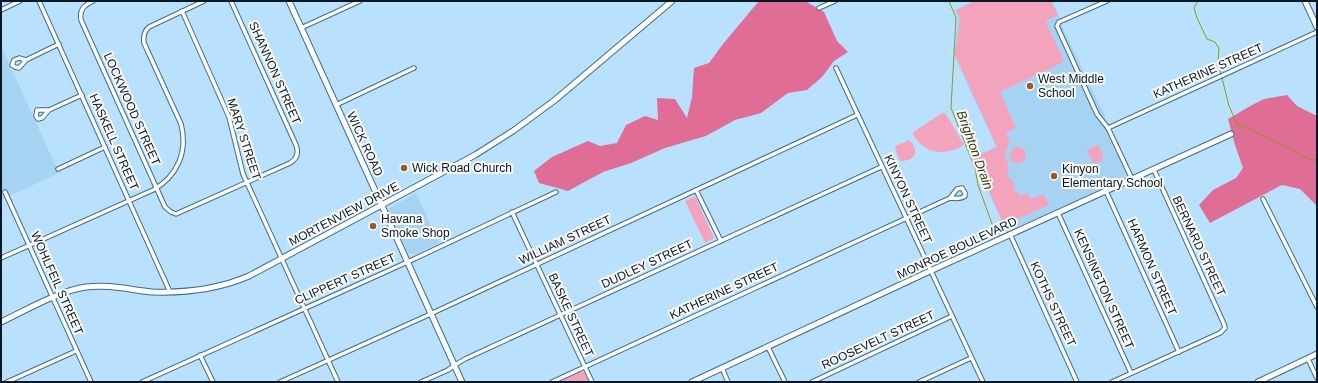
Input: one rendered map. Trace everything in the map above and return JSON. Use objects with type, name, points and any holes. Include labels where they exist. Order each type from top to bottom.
[{"type":"street","points":[[1,10],[20,1]]},
{"type":"street","name":"HASKELL STREET","points":[[39,1],[130,200],[170,292]]},
{"type":"street","name":"LOCKWOOD STREET","points":[[94,1],[86,4],[81,10],[80,20],[165,206],[172,213],[181,213],[247,183]]},
{"type":"street","points":[[1,258],[157,188],[168,179],[178,166],[183,151],[183,136],[181,124],[144,43],[144,34],[149,27],[204,1]]},
{"type":"street","name":"SHANNON STREET","points":[[231,1],[296,145],[297,154],[295,159],[290,163],[247,183]]},
{"type":"street","name":"WICK ROAD","points":[[289,1],[462,382]]},
{"type":"street","points":[[301,28],[360,1]]},
{"type":"street","name":"MORTENVIEW DRIVE","points":[[1,322],[53,298],[79,288],[107,286],[152,292],[202,290],[249,276],[475,155],[534,117],[574,85],[672,1]]},
{"type":"street","points":[[819,8],[835,1]]},
{"type":"street","points":[[1107,1],[1060,22],[1057,26],[1097,114],[1108,128],[1132,179]]},
{"type":"street","points":[[1305,1],[1316,24]]},
{"type":"street","name":"MARY STREET","points":[[182,11],[229,118],[240,165],[247,183],[338,382]]},
{"type":"street","name":"KATHERINE STREET","points":[[1108,128],[1317,32]]},
{"type":"street","points":[[26,60],[59,44]]},
{"type":"street","points":[[336,106],[414,68]]},
{"type":"street","name":"KINYON STREET","points":[[836,68],[983,382]]},
{"type":"street","points":[[49,110],[82,95]]},
{"type":"street","name":"WILLIAM STREET","points":[[280,382],[857,115]]},
{"type":"street","name":"MONROE BOULEVARD","points":[[692,382],[1010,234],[1154,170],[1230,134]]},
{"type":"street","points":[[58,169],[105,147]]},
{"type":"street","name":"DUDLEY STREET","points":[[421,382],[448,370],[454,364],[882,167]]},
{"type":"street","name":"BERNARD STREET","points":[[1154,170],[1224,324],[1224,330],[1179,352]]},
{"type":"street","points":[[696,190],[721,241]]},
{"type":"street","name":"HARMON STREET","points":[[1106,191],[1179,352]]},
{"type":"street","name":"WOHLFEIL STREET","points":[[5,192],[91,382]]},
{"type":"street","name":"CLIPPERT STREET","points":[[142,382],[408,262],[556,192]]},
{"type":"street","name":"KATHERINE STREET","points":[[552,382],[950,198]]},
{"type":"street","points":[[1263,199],[1317,307]]},
{"type":"street","name":"BASKE STREET","points":[[512,212],[592,382]]},
{"type":"street","name":"KENSINGTON STREET","points":[[1058,213],[1131,373]]},
{"type":"street","name":"KOTHS STREET","points":[[1010,234],[1077,382]]},
{"type":"street","name":"ROOSEVELT STREET","points":[[812,382],[952,316]]},
{"type":"street","points":[[768,347],[785,382]]},
{"type":"street","points":[[7,382],[76,351]]},
{"type":"street","points":[[1112,382],[1179,352]]},
{"type":"street","points":[[1258,382],[1317,354]]},
{"type":"street","points":[[200,355],[212,382]]},
{"type":"street","points":[[919,382],[971,358]]},
{"type":"street","points":[[1308,359],[1317,378]]},
{"type":"street","points":[[722,368],[728,382]]},
{"type":"shaded area","points":[[759,1],[805,1],[824,12],[837,41],[848,52],[834,61],[822,77],[807,90],[788,93],[761,113],[735,120],[706,136],[665,148],[631,163],[603,172],[568,191],[539,183],[534,171],[552,157],[588,141],[600,146],[617,143],[626,125],[645,116],[658,120],[657,98],[675,99],[687,118],[692,97],[694,68],[709,63]]},
{"type":"shaded area","name":"West Middle School","points":[[974,1],[1052,1],[1059,15],[1063,28],[1106,118],[1101,120],[1128,177],[1007,232],[972,157],[996,147],[954,55],[958,19],[954,10]]},
{"type":"shaded area","points":[[975,1],[1051,1],[1058,15],[1046,21],[1064,62],[1000,92],[1016,128],[1006,133],[1010,141],[1005,153],[1009,169],[1007,174],[1015,186],[1013,187],[1016,192],[1014,193],[1018,192],[1020,196],[1028,193],[1031,199],[1043,194],[1049,205],[1004,225],[974,158],[997,147],[955,55],[960,19],[956,10]]},
{"type":"shaded area","points":[[1,46],[59,173],[1,200]]},
{"type":"shaded area","points":[[1287,95],[1297,106],[1317,116],[1317,206],[1300,189],[1282,185],[1210,223],[1199,205],[1213,190],[1236,178],[1243,168],[1228,119],[1264,99]]},
{"type":"shaded area","points":[[942,113],[946,114],[964,145],[957,149],[942,152],[928,149],[917,140],[912,133]]},
{"type":"shaded area","points":[[909,140],[914,148],[915,155],[905,161],[900,161],[895,149],[896,146]]},
{"type":"shaded area","points":[[1096,145],[1099,146],[1103,160],[1094,164],[1087,150]]},
{"type":"shaded area","points":[[1015,147],[1021,147],[1026,152],[1024,161],[1021,163],[1015,163],[1010,158],[1010,152]]},
{"type":"shaded area","points":[[416,193],[439,243],[416,254],[408,253],[388,209]]},
{"type":"shaded area","points":[[695,196],[714,238],[705,243],[685,201]]},
{"type":"shaded area","points":[[581,371],[584,372],[589,382],[557,382]]},
{"type":"waterway","name":"Brighton Drain","points":[[949,1],[956,18],[951,108],[975,168],[978,185],[995,232]]},
{"type":"waterway","points":[[1198,1],[1194,8],[1197,18],[1207,39],[1215,42],[1219,48],[1218,61],[1221,75]]},
{"type":"waterway","points":[[1222,78],[1229,106],[1237,124],[1292,149],[1303,157],[1317,161]]},
{"type":"place","name":"West Middle School","points":[[1030,86]]},
{"type":"place","name":"Wick Road Church","points":[[404,168]]},
{"type":"place","name":"Kinyon Elementary School","points":[[1054,176]]},
{"type":"place","name":"Havana Smoke Shop","points":[[373,226]]}]
